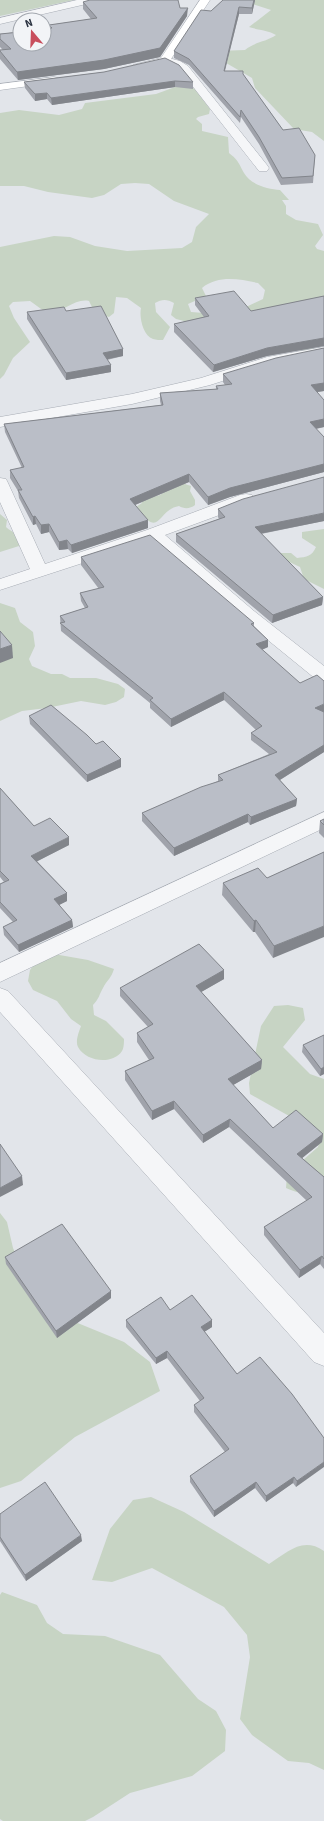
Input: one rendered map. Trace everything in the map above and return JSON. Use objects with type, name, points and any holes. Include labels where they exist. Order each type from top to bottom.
[{"type":"street","points":[[0,21],[91,0]]},
{"type":"street","points":[[165,60],[205,0]]},
{"type":"street","points":[[124,69],[165,60],[176,63],[184,68],[263,168]]},
{"type":"street","points":[[0,87],[63,79]]},
{"type":"street","points":[[0,422],[132,399],[205,382],[272,360],[324,351]]},
{"type":"street","points":[[0,486],[40,572]]},
{"type":"street","points":[[0,584],[153,534],[236,502],[264,494]]},
{"type":"street","points":[[153,534],[324,676]]},
{"type":"street","points":[[0,973],[324,819]]},
{"type":"street","points":[[0,997],[324,1353]]},
{"type":"green space","points":[[0,0],[74,0],[18,12],[12,12],[12,13],[0,16]]},
{"type":"green space","points":[[240,0],[324,0],[324,141],[312,132],[294,129],[255,88],[252,78],[221,60],[218,51],[245,50],[252,45],[276,35],[249,27],[271,10]]},
{"type":"green space","points":[[186,83],[196,90],[210,109],[209,114],[196,119],[202,124],[202,131],[228,137],[229,153],[237,160],[247,177],[260,186],[280,190],[289,200],[282,200],[286,206],[286,214],[296,220],[318,224],[323,235],[315,246],[317,249],[324,251],[324,296],[313,302],[318,340],[314,348],[304,352],[288,345],[246,307],[263,299],[265,290],[258,283],[229,279],[215,281],[208,284],[202,288],[206,296],[188,304],[191,312],[217,314],[200,325],[176,319],[171,315],[174,303],[164,300],[155,303],[156,312],[170,327],[163,340],[153,339],[147,334],[142,326],[141,308],[127,298],[116,297],[114,313],[109,317],[95,313],[89,301],[78,302],[55,312],[44,311],[30,301],[13,302],[9,306],[14,318],[30,342],[13,358],[4,375],[0,379],[0,247],[54,236],[70,237],[95,246],[127,251],[182,248],[192,242],[196,227],[209,214],[174,201],[149,184],[121,184],[104,195],[92,198],[48,192],[24,186],[0,186],[0,113],[19,110],[59,115],[82,109],[85,103],[156,94]]},
{"type":"green space","points":[[182,483],[191,486],[190,491],[195,500],[195,505],[187,508],[179,506],[172,509],[155,523],[150,522],[144,517],[136,507],[142,503],[140,500],[160,495]]},
{"type":"green space","points":[[0,514],[7,520],[6,527],[24,540],[19,546],[0,552]]},
{"type":"green space","points":[[324,529],[324,589],[304,579],[300,567],[283,559],[280,553],[291,553],[297,558],[309,556],[316,547],[302,538],[302,532]]},
{"type":"green space","points":[[0,603],[15,608],[20,622],[33,632],[35,646],[29,659],[32,666],[51,674],[62,674],[70,678],[96,678],[118,684],[125,689],[124,697],[116,702],[105,705],[81,701],[47,708],[22,711],[0,721]]},
{"type":"green space","points":[[48,953],[88,960],[114,969],[112,975],[104,985],[98,999],[93,1005],[94,1015],[106,1021],[124,1039],[123,1050],[118,1055],[106,1060],[93,1059],[87,1056],[78,1047],[77,1042],[81,1026],[71,1019],[57,1001],[33,990],[28,981],[30,970],[37,961]]},
{"type":"green space","points":[[288,1005],[303,1008],[305,1020],[283,1047],[310,1074],[324,1079],[324,1182],[315,1189],[302,1193],[286,1188],[287,1174],[318,1147],[321,1134],[250,1094],[249,1083],[261,1026],[274,1006]]},
{"type":"green space","points":[[0,1213],[7,1222],[13,1248],[36,1299],[63,1317],[124,1342],[150,1362],[160,1391],[75,1437],[21,1481],[0,1488]]},
{"type":"green space","points":[[151,1497],[184,1512],[269,1564],[289,1551],[302,1546],[309,1545],[324,1551],[324,1770],[309,1763],[288,1761],[252,1735],[240,1719],[250,1657],[247,1635],[224,1607],[152,1568],[112,1582],[92,1580],[110,1529],[133,1500]]},
{"type":"green space","points":[[2,1592],[37,1605],[47,1623],[63,1634],[105,1636],[160,1655],[198,1699],[216,1711],[226,1730],[225,1751],[192,1776],[130,1793],[85,1821],[3,1821],[0,1819],[0,1595]]},
{"type":"building","points":[[90,0],[178,0],[180,8],[188,8],[160,48],[104,60],[17,72],[0,51],[11,49],[0,39],[0,34],[12,33],[12,52],[52,52],[52,25],[97,18],[83,2]]},
{"type":"building","points":[[223,0],[254,0],[252,8],[239,7],[224,71],[243,71],[243,74],[283,130],[299,128],[315,155],[313,176],[282,178],[259,137],[241,110],[240,117],[189,59],[174,51],[201,10],[211,11]]},
{"type":"building","points":[[165,58],[179,65],[193,82],[175,81],[51,98],[47,93],[35,94],[24,82],[104,72]]},
{"type":"building","points":[[234,291],[251,311],[324,296],[324,338],[267,348],[214,365],[174,324],[209,316],[195,298]]},
{"type":"building","points":[[101,306],[123,349],[103,353],[111,365],[66,373],[27,312],[64,307],[66,311]]},
{"type":"building","points":[[324,348],[324,383],[311,385],[324,400],[324,419],[310,422],[324,437],[324,464],[230,488],[208,497],[189,474],[130,499],[148,520],[71,545],[67,540],[59,542],[49,524],[41,525],[35,516],[33,517],[18,490],[22,490],[10,470],[24,467],[4,424],[163,405],[160,393],[218,389],[216,386],[232,384],[223,374],[276,358]]},
{"type":"building","points":[[324,477],[324,513],[255,527],[323,597],[273,615],[176,534],[225,517],[218,509],[243,499]]},
{"type":"building","points":[[150,535],[254,623],[251,624],[268,640],[256,644],[300,683],[317,675],[324,681],[324,704],[315,708],[324,712],[324,745],[275,775],[297,799],[251,817],[248,814],[174,848],[142,813],[201,787],[223,780],[218,775],[277,752],[251,733],[262,726],[224,692],[171,719],[150,700],[153,698],[60,623],[65,622],[60,616],[88,607],[80,593],[104,587],[81,557]]},
{"type":"building","points":[[0,631],[12,645],[0,649]]},
{"type":"building","points":[[51,705],[96,744],[103,741],[121,759],[87,775],[29,716]]},
{"type":"building","points":[[0,788],[34,826],[50,818],[69,837],[31,856],[67,893],[54,899],[72,920],[18,945],[3,927],[17,920],[0,902],[0,884],[9,880],[0,871]]},
{"type":"building","points":[[324,819],[324,825],[320,821]]},
{"type":"building","points":[[324,852],[324,926],[274,946],[256,920],[254,921],[223,883],[258,868],[267,878]]},
{"type":"building","points":[[199,944],[224,970],[196,986],[262,1060],[228,1079],[273,1128],[296,1110],[323,1134],[297,1154],[324,1177],[324,1259],[322,1256],[300,1270],[264,1227],[312,1197],[230,1119],[203,1135],[174,1101],[152,1111],[125,1071],[154,1058],[137,1033],[153,1024],[120,988]]},
{"type":"building","points":[[324,1035],[324,1067],[321,1069],[303,1045]]},
{"type":"building","points":[[0,1144],[22,1176],[0,1188]]},
{"type":"building","points":[[62,1224],[111,1291],[56,1331],[5,1257]]},
{"type":"building","points":[[192,1295],[212,1320],[201,1327],[237,1374],[260,1357],[292,1394],[324,1438],[324,1462],[297,1481],[294,1477],[266,1496],[256,1482],[214,1511],[190,1476],[229,1449],[194,1405],[204,1398],[167,1351],[156,1358],[126,1320],[161,1297],[170,1310]]},
{"type":"building","points":[[45,1482],[81,1535],[25,1575],[0,1537],[0,1514]]}]
